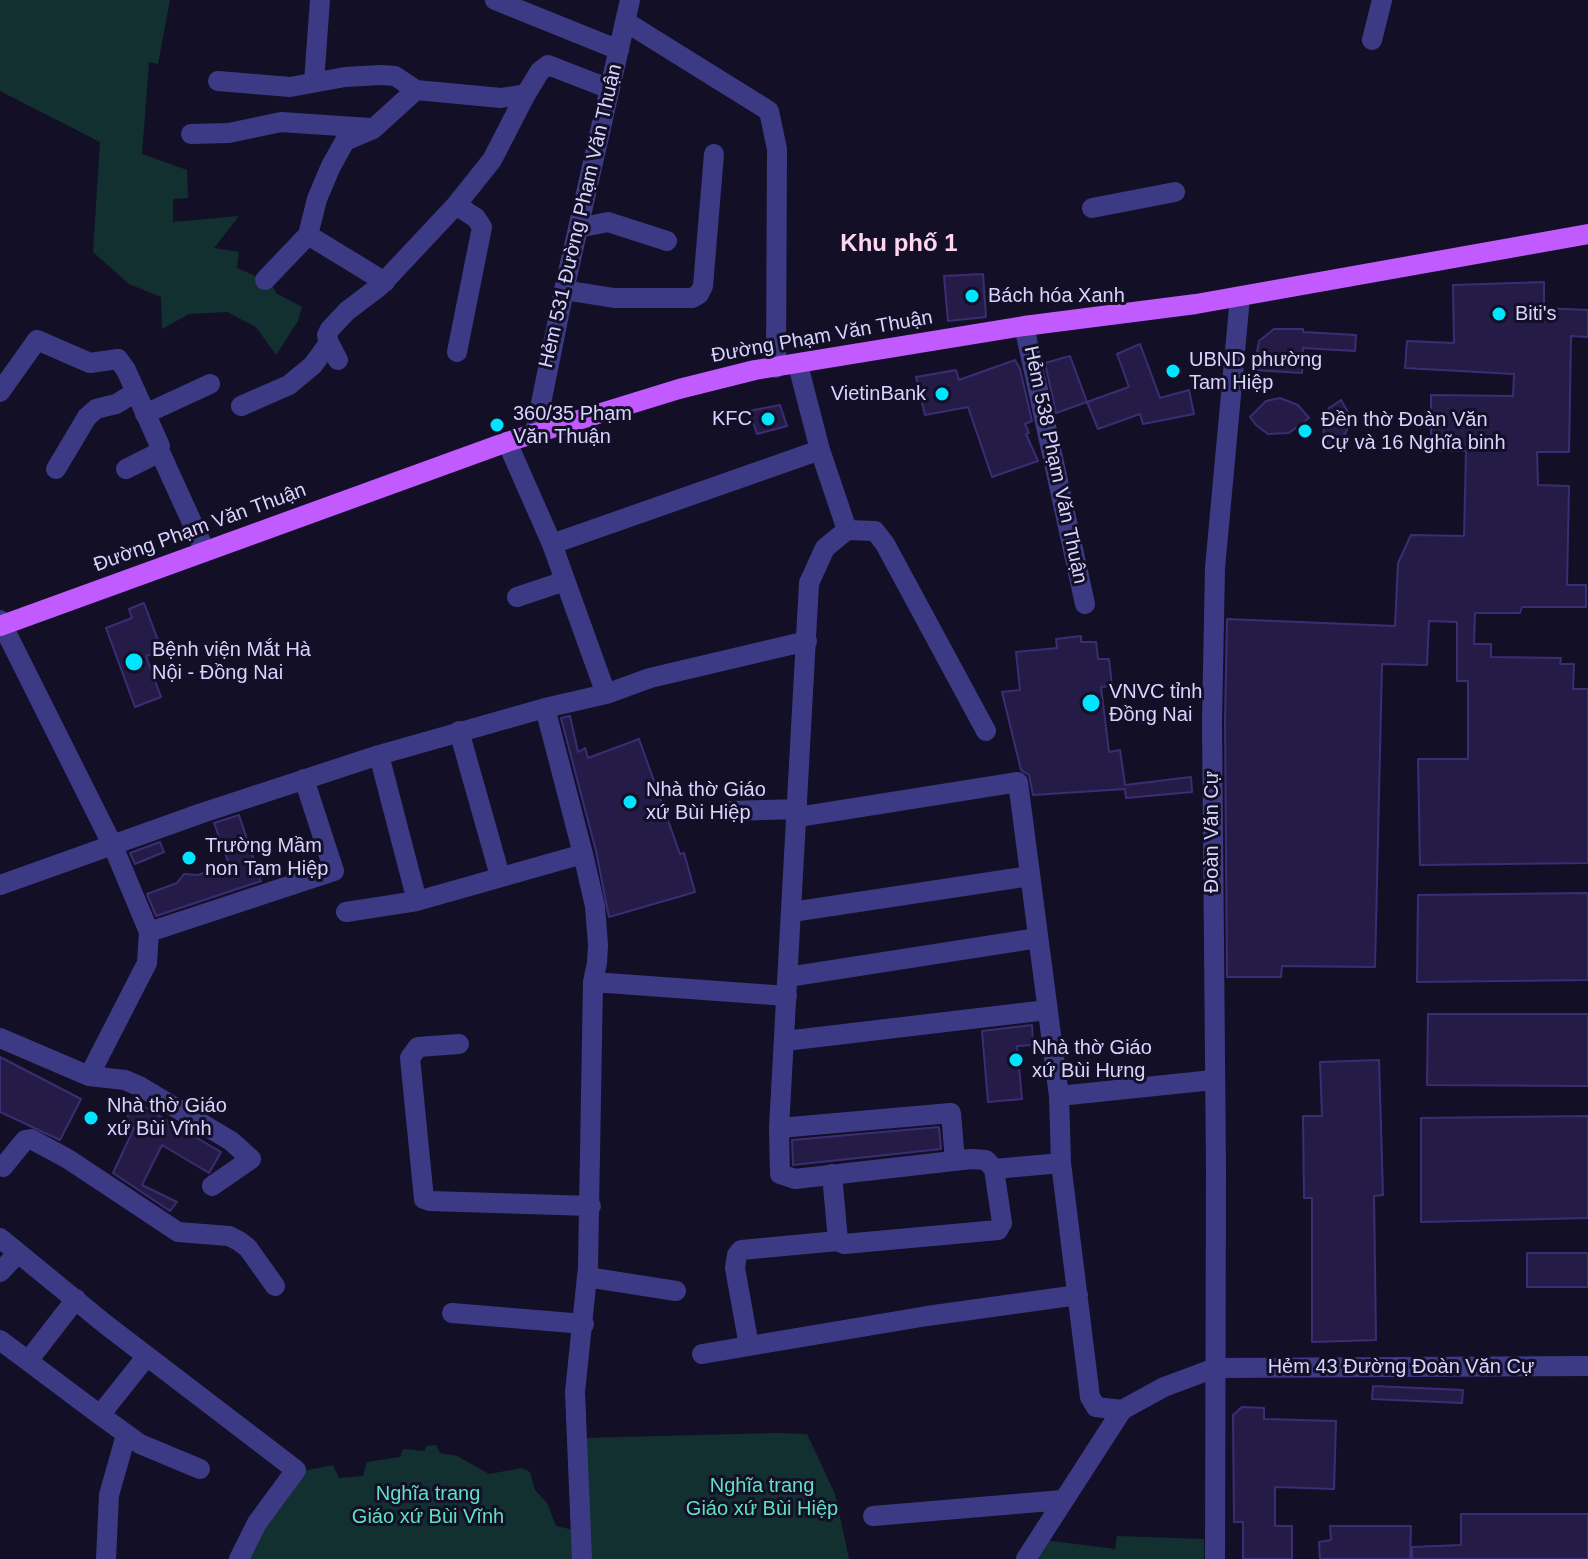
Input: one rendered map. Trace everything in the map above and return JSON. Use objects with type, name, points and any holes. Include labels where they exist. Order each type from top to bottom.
[{"type":"main road","name":"Đường Phạm Văn Thuận","points":[[1,623],[507,442],[679,389],[755,370],[1024,326],[1240,297],[1588,234]]},
{"type":"street","points":[[314,82],[320,0]]},
{"type":"street","points":[[495,0],[619,50]]},
{"type":"street","name":"Hẻm 531 Đường Phạm Văn Thuận","points":[[535,433],[630,0]]},
{"type":"street","points":[[1372,40],[1382,0]]},
{"type":"street","points":[[626,22],[769,111],[777,149],[776,368]]},
{"type":"street","points":[[241,406],[289,385],[333,351],[327,335],[330,329],[347,311],[385,282],[456,205],[492,160],[540,71],[548,65],[610,89]]},
{"type":"street","points":[[218,81],[290,87],[381,75],[395,76],[416,90],[501,98],[526,94]]},
{"type":"street","points":[[265,280],[308,235],[317,199],[345,141],[373,129],[416,90]]},
{"type":"street","points":[[191,134],[229,133],[281,122],[373,129]]},
{"type":"street","points":[[564,290],[614,298],[692,298],[699,294],[703,286],[714,154]]},
{"type":"street","points":[[1092,208],[1175,192]]},
{"type":"street","points":[[456,205],[476,218],[482,227],[457,352]]},
{"type":"street","points":[[578,228],[608,222],[667,241]]},
{"type":"street","points":[[308,235],[385,282]]},
{"type":"street","name":"Đoàn Văn Cự","points":[[1215,1559],[1212,720],[1215,556],[1240,297]]},
{"type":"street","name":"Hẻm 538 Phạm Văn Thuận","points":[[1024,326],[1085,604]]},
{"type":"street","points":[[0,392],[37,340],[90,363],[118,359],[136,392],[205,551]]},
{"type":"street","points":[[798,365],[820,450],[847,530]]},
{"type":"street","points":[[145,414],[210,384]]},
{"type":"street","points":[[56,469],[87,417],[96,409],[116,404],[136,392]]},
{"type":"street","points":[[507,442],[552,544],[606,694]]},
{"type":"street","points":[[126,469],[159,450]]},
{"type":"street","points":[[552,544],[820,450]]},
{"type":"street","points":[[749,1346],[735,1268],[741,1250],[838,1241],[855,1244],[998,1230],[1002,1223],[994,1169],[986,1160],[795,1179],[780,1174],[779,1128],[809,583],[825,548],[847,530],[875,531],[885,544],[986,731]]},
{"type":"street","points":[[517,597],[565,581]]},
{"type":"street","points":[[1,623],[113,846],[149,932],[147,963],[89,1076]]},
{"type":"street","points":[[0,885],[379,755],[459,731],[606,694],[650,678],[807,641]]},
{"type":"street","points":[[545,708],[595,906],[598,945],[593,982],[591,1206],[584,1324],[575,1392],[582,1559]]},
{"type":"street","points":[[459,731],[500,876]]},
{"type":"street","points":[[379,755],[417,901]]},
{"type":"street","points":[[149,932],[334,871],[304,779]]},
{"type":"street","points":[[730,811],[798,813],[1018,782],[1059,1096],[1061,1163],[1092,1405],[1100,1409],[1122,1410]]},
{"type":"street","points":[[346,912],[417,901],[583,854]]},
{"type":"street","points":[[792,912],[1030,876]]},
{"type":"street","points":[[593,982],[787,986],[1038,938]]},
{"type":"street","points":[[785,1041],[1047,1010]]},
{"type":"street","points":[[0,1038],[89,1076],[125,1080],[141,1087],[231,1141],[251,1159],[212,1186]]},
{"type":"street","points":[[459,1044],[418,1047],[413,1049],[410,1058],[424,1199],[591,1206]]},
{"type":"street","points":[[1059,1096],[1213,1080]]},
{"type":"street","points":[[779,1128],[951,1113],[955,1161]]},
{"type":"street","points":[[1,1168],[25,1140],[31,1139],[68,1159],[178,1232],[229,1236],[239,1241],[248,1248],[275,1286]]},
{"type":"street","points":[[994,1169],[1061,1163]]},
{"type":"street","points":[[832,1174],[838,1241]]},
{"type":"street","points":[[0,1238],[296,1470],[257,1523],[239,1559]]},
{"type":"street","points":[[0,1272],[18,1253]]},
{"type":"street","points":[[587,1277],[676,1291]]},
{"type":"street","points":[[702,1354],[927,1316],[1078,1295]]},
{"type":"street","points":[[28,1361],[76,1299]]},
{"type":"street","points":[[452,1313],[584,1324]]},
{"type":"street","points":[[0,1340],[126,1435],[158,1453],[200,1469]]},
{"type":"street","points":[[100,1415],[147,1356]]},
{"type":"street","name":"Hẻm 43 Đường Đoàn Văn Cự","points":[[1215,1368],[1588,1366]]},
{"type":"street","points":[[1026,1559],[1122,1410],[1164,1387],[1215,1368]]},
{"type":"street","points":[[106,1559],[109,1495],[126,1435]]},
{"type":"street","points":[[873,1516],[1063,1500]]},
{"type":"green space","points":[[0,0],[170,0],[158,64],[149,62],[142,154],[187,170],[188,198],[173,199],[173,222],[239,216],[214,248],[239,252],[237,268],[271,283],[276,293],[302,307],[298,321],[276,355],[256,327],[227,312],[189,314],[162,329],[161,297],[129,284],[93,252],[100,142],[0,91]]},
{"type":"green space","name":"Nghĩa trang Giáo xứ Bùi Hiệp","points":[[807,1434],[835,1494],[849,1559],[588,1559],[582,1438]]},
{"type":"green space","name":"Nghĩa trang Giáo xứ Bùi Vĩnh","points":[[436,1445],[440,1453],[457,1456],[489,1474],[522,1468],[530,1472],[535,1490],[547,1503],[556,1526],[574,1530],[575,1559],[247,1559],[262,1528],[303,1471],[333,1465],[339,1478],[363,1476],[367,1462],[400,1457],[403,1449],[425,1451],[426,1446]]},
{"type":"green space","points":[[1117,1536],[1204,1539],[1204,1559],[1033,1559],[1044,1540],[1115,1549]]},
{"type":"building","name":"Bách hóa Xanh","points":[[983,274],[986,317],[948,321],[944,276]]},
{"type":"building","points":[[1544,282],[1544,308],[1588,310],[1588,337],[1571,336],[1569,452],[1537,452],[1538,485],[1569,486],[1567,585],[1586,585],[1586,607],[1522,607],[1520,613],[1475,613],[1474,644],[1491,644],[1491,657],[1561,658],[1560,664],[1574,664],[1573,689],[1588,689],[1588,863],[1420,865],[1418,759],[1468,759],[1468,681],[1457,681],[1457,622],[1429,621],[1427,665],[1382,664],[1375,967],[1282,966],[1281,977],[1227,977],[1227,619],[1395,626],[1398,563],[1411,535],[1464,536],[1466,451],[1431,451],[1431,395],[1513,396],[1514,374],[1405,368],[1407,341],[1454,343],[1453,285]]},
{"type":"building","points":[[1274,329],[1356,335],[1355,351],[1303,348],[1302,373],[1254,370],[1259,341]]},
{"type":"building","points":[[1140,344],[1160,398],[1189,390],[1194,414],[1143,424],[1140,414],[1098,429],[1087,402],[1129,387],[1117,354]]},
{"type":"building","points":[[1070,356],[1087,402],[1056,413],[1045,363]]},
{"type":"building","points":[[1015,360],[1020,369],[1032,421],[1025,424],[1029,433],[1026,434],[1038,461],[992,477],[968,407],[925,415],[916,377],[956,370],[959,380]]},
{"type":"building","points":[[1280,398],[1298,405],[1309,418],[1289,433],[1268,434],[1250,417],[1266,401]]},
{"type":"building","points":[[1341,400],[1348,412],[1347,430],[1341,441],[1330,448],[1324,436],[1323,421],[1329,408]]},
{"type":"building","name":"KFC","points":[[780,405],[787,426],[757,434],[749,411]]},
{"type":"building","name":"Bệnh viện Mắt Hà Nội - Đồng Nai","points":[[144,603],[162,651],[146,656],[161,697],[135,707],[106,628],[132,618],[129,609]]},
{"type":"building","points":[[1081,636],[1081,642],[1096,642],[1098,659],[1109,659],[1112,686],[1101,687],[1109,752],[1120,750],[1125,785],[1191,777],[1192,792],[1126,798],[1125,789],[1033,795],[1029,775],[1021,770],[1002,692],[1020,690],[1016,652],[1057,648],[1056,639]]},
{"type":"building","name":"Nhà thờ Giáo xứ Bùi Hiệp","points":[[570,716],[578,752],[585,748],[588,758],[639,739],[680,854],[684,853],[695,892],[609,917],[596,851],[561,718]]},
{"type":"building","points":[[239,815],[261,881],[156,916],[147,894],[177,883],[184,874],[198,875],[229,864],[214,823]]},
{"type":"building","points":[[160,842],[164,852],[135,864],[130,853]]},
{"type":"building","points":[[1588,893],[1588,980],[1417,982],[1418,895]]},
{"type":"building","points":[[1428,1014],[1588,1014],[1588,1086],[1427,1085]]},
{"type":"building","points":[[1032,1025],[1033,1045],[1017,1046],[1022,1099],[988,1102],[982,1031]]},
{"type":"building","points":[[0,1057],[81,1099],[60,1140],[0,1112]]},
{"type":"building","points":[[1379,1060],[1383,1195],[1374,1196],[1376,1340],[1312,1342],[1312,1198],[1304,1198],[1303,1116],[1322,1116],[1320,1062]]},
{"type":"building","points":[[136,1102],[221,1152],[209,1173],[162,1145],[142,1185],[177,1202],[170,1211],[113,1173],[134,1128],[124,1123]]},
{"type":"building","points":[[1588,1116],[1588,1218],[1421,1222],[1421,1118]]},
{"type":"building","points":[[939,1127],[941,1149],[793,1165],[792,1140]]},
{"type":"building","points":[[1527,1253],[1588,1253],[1588,1287],[1527,1287]]},
{"type":"building","points":[[1373,1386],[1463,1390],[1462,1403],[1372,1399]]},
{"type":"building","points":[[1242,1407],[1264,1408],[1264,1419],[1336,1421],[1334,1489],[1275,1487],[1275,1526],[1292,1526],[1292,1559],[1243,1559],[1243,1522],[1234,1522],[1233,1415]]},
{"type":"building","points":[[1461,1514],[1588,1514],[1588,1559],[1412,1559],[1412,1547],[1461,1545]]},
{"type":"building","points":[[1330,1526],[1411,1526],[1410,1559],[1320,1559],[1319,1542],[1331,1540]]},
{"type":"place","name":"Bách hóa Xanh","points":[[972,296]]},
{"type":"place","name":"Biti's","points":[[1499,314]]},
{"type":"place","name":"UBND phường Tam Hiệp","points":[[1173,371]]},
{"type":"place","name":"VietinBank","points":[[942,394]]},
{"type":"place","name":"KFC","points":[[768,419]]},
{"type":"place","name":"360/35 Phạm Văn Thuận","points":[[497,425]]},
{"type":"place","name":"Đền thờ Đoàn Văn Cự và 16 Nghĩa binh","points":[[1305,431]]},
{"type":"place","name":"Bệnh viện Mắt Hà Nội - Đồng Nai","points":[[134,662]]},
{"type":"place","name":"VNVC tỉnh Đồng Nai","points":[[1091,703]]},
{"type":"place","name":"Nhà thờ Giáo xứ Bùi Hiệp","points":[[630,802]]},
{"type":"place","name":"Trường Mầm non Tam Hiệp","points":[[189,858]]},
{"type":"place","name":"Nhà thờ Giáo xứ Bùi Hưng","points":[[1016,1060]]},
{"type":"place","name":"Nhà thờ Giáo xứ Bùi Vĩnh","points":[[91,1118]]},
{"type":"district","name":"Khu phố 1","points":[[899,244]]}]
